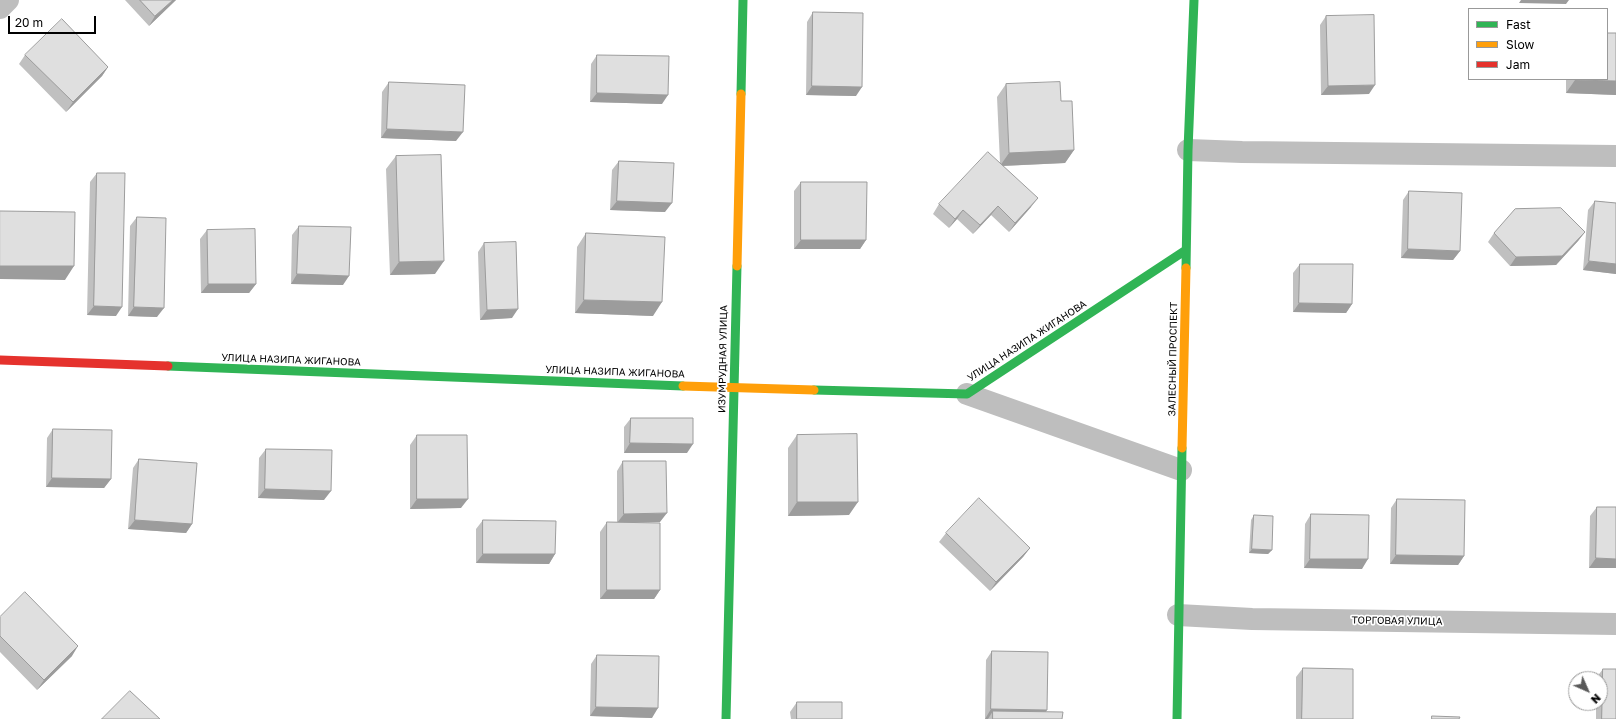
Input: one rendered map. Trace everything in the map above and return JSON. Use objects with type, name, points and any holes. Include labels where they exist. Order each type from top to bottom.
[{"type":"street","points":[[0,8],[8,0]]},
{"type":"street","name":"ИЗУМРУДНАЯ УЛИЦА","points":[[726,719],[743,0]]},
{"type":"street","name":"ЗАЛЕСНЫЙ ПРОСПЕКТ","points":[[1177,719],[1188,150],[1194,0]]},
{"type":"street","points":[[1188,150],[1242,152],[1616,156]]},
{"type":"street","name":"УЛИЦА НАЗИПА ЖИГАНОВА","points":[[0,360],[733,388],[967,394],[1186,250]]},
{"type":"street","points":[[967,394],[1181,470]]},
{"type":"street","name":"ТОРГОВАЯ УЛИЦА","points":[[1178,615],[1252,619],[1616,624]]},
{"type":"building","points":[[140,0],[173,0],[155,16]]},
{"type":"building","points":[[813,12],[863,13],[862,87],[812,86]]},
{"type":"building","points":[[1374,15],[1375,85],[1328,86],[1326,16]]},
{"type":"building","points":[[62,19],[108,67],[73,102],[25,55]]},
{"type":"building","points":[[1608,33],[1616,33],[1616,81],[1575,80],[1608,80]]},
{"type":"building","points":[[597,55],[669,56],[668,95],[597,93]]},
{"type":"building","points":[[389,82],[465,85],[463,132],[387,129]]},
{"type":"building","points":[[1060,82],[1061,101],[1072,101],[1074,150],[1009,153],[1006,84]]},
{"type":"building","points":[[988,152],[1038,198],[1015,223],[998,206],[980,225],[963,210],[955,219],[939,204]]},
{"type":"building","points":[[441,155],[444,261],[399,262],[396,156]]},
{"type":"building","points":[[619,161],[674,163],[672,203],[617,201]]},
{"type":"building","points":[[97,173],[125,173],[122,307],[94,306]]},
{"type":"building","points":[[801,182],[867,182],[866,240],[801,240]]},
{"type":"building","points":[[1409,191],[1462,193],[1460,251],[1408,249]]},
{"type":"building","points":[[1595,201],[1616,203],[1616,264],[1589,261]]},
{"type":"building","points":[[1561,208],[1585,232],[1562,256],[1516,257],[1494,233],[1515,209]]},
{"type":"building","points":[[0,211],[75,212],[74,266],[0,266]]},
{"type":"building","points":[[137,217],[166,218],[164,308],[134,307]]},
{"type":"building","points":[[299,226],[351,227],[349,276],[297,274]]},
{"type":"building","points":[[255,229],[256,284],[208,284],[207,230]]},
{"type":"building","points":[[586,233],[665,237],[662,302],[584,300]]},
{"type":"building","points":[[516,242],[518,309],[487,310],[484,243]]},
{"type":"building","points":[[1300,264],[1353,264],[1352,304],[1299,303]]},
{"type":"building","points":[[631,418],[693,418],[693,444],[630,443]]},
{"type":"building","points":[[53,429],[112,430],[111,479],[52,478]]},
{"type":"building","points":[[857,434],[858,502],[797,502],[797,435]]},
{"type":"building","points":[[417,435],[467,435],[468,499],[417,499]]},
{"type":"building","points":[[266,449],[332,450],[331,491],[265,489]]},
{"type":"building","points":[[139,459],[197,463],[192,524],[135,520]]},
{"type":"building","points":[[623,461],[666,461],[667,513],[624,514]]},
{"type":"building","points":[[979,498],[1030,548],[996,582],[946,533]]},
{"type":"building","points":[[1397,499],[1465,500],[1464,556],[1396,555]]},
{"type":"building","points":[[1597,507],[1616,507],[1616,559],[1596,558]]},
{"type":"building","points":[[1311,514],[1369,515],[1368,559],[1310,559]]},
{"type":"building","points":[[1254,515],[1273,516],[1272,550],[1252,549]]},
{"type":"building","points":[[483,520],[556,521],[555,554],[483,554]]},
{"type":"building","points":[[607,522],[660,523],[660,590],[607,590]]},
{"type":"building","points":[[25,592],[78,646],[44,680],[0,636],[0,617]]},
{"type":"building","points":[[992,651],[1048,652],[1047,710],[991,709]]},
{"type":"building","points":[[597,655],[659,656],[658,708],[596,707]]},
{"type":"building","points":[[1303,668],[1353,669],[1353,719],[1302,719]]},
{"type":"building","points":[[1603,669],[1616,669],[1616,719],[1602,719],[1602,711],[1608,711],[1608,671],[1603,671]]},
{"type":"building","points":[[130,691],[160,719],[102,719]]},
{"type":"building","points":[[797,702],[842,702],[842,719],[797,719]]},
{"type":"building","points":[[993,711],[1063,712],[1062,719],[993,719]]},
{"type":"building","points":[[1432,716],[1460,717],[1459,719],[1432,719]]},
{"type":"traffic: fast","points":[[741,94],[743,0]]},
{"type":"traffic: fast","points":[[1186,268],[1188,150],[1194,0]]},
{"type":"traffic: fast","points":[[814,390],[967,394],[1186,250]]},
{"type":"traffic: fast","points":[[726,719],[737,266]]},
{"type":"traffic: fast","points":[[168,366],[683,386]]},
{"type":"traffic: fast","points":[[1177,719],[1182,448]]},
{"type":"traffic: slow","points":[[737,266],[741,94]]},
{"type":"traffic: slow","points":[[1182,448],[1186,268]]},
{"type":"traffic: slow","points":[[683,386],[814,390]]},
{"type":"traffic: jam","points":[[0,360],[168,366]]}]
